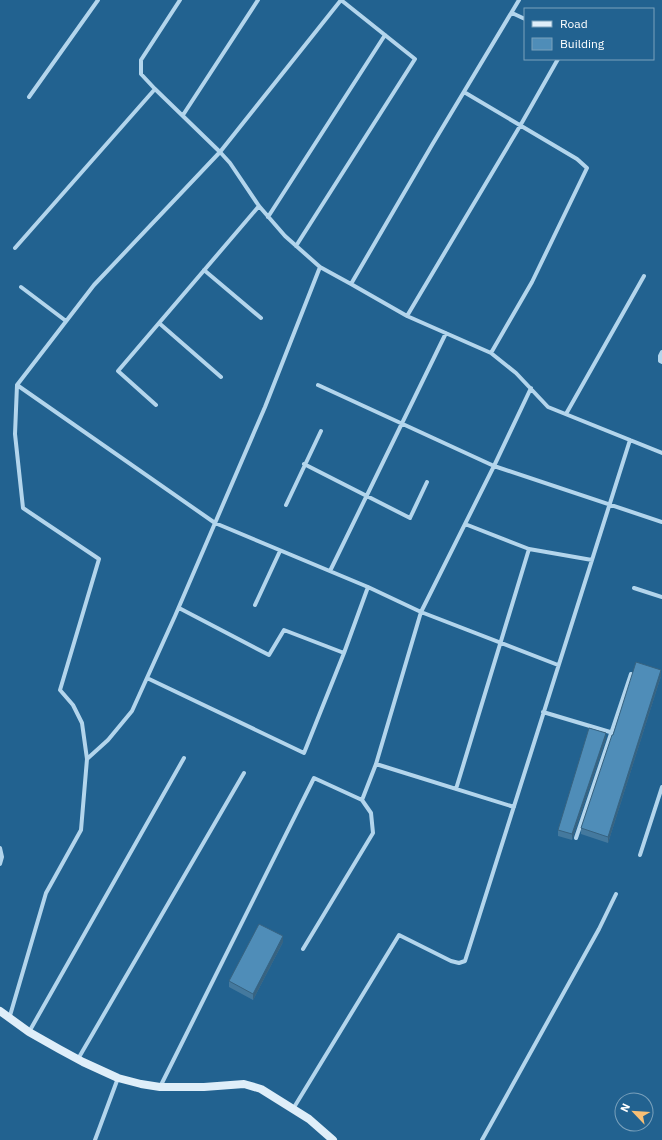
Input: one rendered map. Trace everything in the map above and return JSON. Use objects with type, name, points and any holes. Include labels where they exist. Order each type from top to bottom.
[{"type":"street","points":[[29,97],[98,0]]},
{"type":"street","points":[[180,0],[141,60],[141,74],[154,89],[183,115],[230,162],[259,206],[285,236],[320,267],[407,316],[491,353],[516,373],[548,407],[662,453]]},
{"type":"street","points":[[183,115],[258,0]]},
{"type":"street","points":[[9,1019],[46,892],[81,830],[87,760],[82,723],[73,705],[60,690],[99,559],[23,508],[15,434],[17,385],[94,285],[220,152],[341,0],[415,59],[296,246]]},
{"type":"street","points":[[351,284],[519,0]]},
{"type":"street","points":[[512,12],[524,18]]},
{"type":"street","points":[[268,217],[385,35]]},
{"type":"street","points":[[407,316],[557,60]]},
{"type":"street","points":[[16,248],[154,89]]},
{"type":"street","points":[[464,92],[577,159],[587,168],[532,282],[491,353]]},
{"type":"street","points":[[156,405],[118,371],[259,206]]},
{"type":"street","points":[[87,760],[108,740],[132,711],[179,608],[265,406],[320,267]]},
{"type":"street","points":[[204,270],[261,318]]},
{"type":"street","points":[[566,414],[644,276]]},
{"type":"street","points":[[21,287],[66,321]]},
{"type":"street","points":[[159,323],[221,377]]},
{"type":"street","points":[[330,571],[446,333]]},
{"type":"street","points":[[662,352],[660,361],[662,362]]},
{"type":"street","points":[[17,385],[215,524],[368,586],[421,612],[558,665]]},
{"type":"street","points":[[318,385],[494,466],[662,522]]},
{"type":"street","points":[[362,800],[376,764],[421,612],[531,388]]},
{"type":"street","points":[[286,505],[304,464],[321,431]]},
{"type":"street","points":[[293,1109],[398,935],[451,961],[459,963],[465,961],[630,440]]},
{"type":"street","points":[[304,464],[410,518],[427,482]]},
{"type":"street","points":[[465,524],[529,549],[592,560]]},
{"type":"street","points":[[456,789],[529,549]]},
{"type":"street","points":[[255,605],[280,551]]},
{"type":"street","points":[[147,678],[304,753],[344,653],[368,586]]},
{"type":"street","points":[[634,588],[662,597]]},
{"type":"street","points":[[179,608],[269,655],[284,630],[344,653]]},
{"type":"street","points":[[576,838],[610,732],[631,674]]},
{"type":"street","points":[[543,712],[610,732]]},
{"type":"street","points":[[29,1032],[184,758]]},
{"type":"street","points":[[376,764],[514,807]]},
{"type":"street","points":[[78,1060],[244,772]]},
{"type":"street","points":[[160,1087],[314,778],[362,800],[371,813],[373,833],[303,949]]},
{"type":"street","points":[[640,855],[662,787]]},
{"type":"street","points":[[0,848],[2,857],[0,864]]},
{"type":"street","points":[[482,1140],[599,929],[616,894]]},
{"type":"street","points":[[0,1011],[9,1019],[29,1032],[78,1060],[118,1078],[160,1087],[204,1087],[244,1084],[262,1089],[309,1119],[333,1140]]},
{"type":"street","points":[[94,1140],[118,1078]]},
{"type":"building","points":[[636,662],[661,670],[608,837],[581,828]]},
{"type":"building","points":[[589,728],[606,733],[572,834],[558,830]]},
{"type":"building","points":[[259,924],[283,936],[253,994],[229,981]]}]
